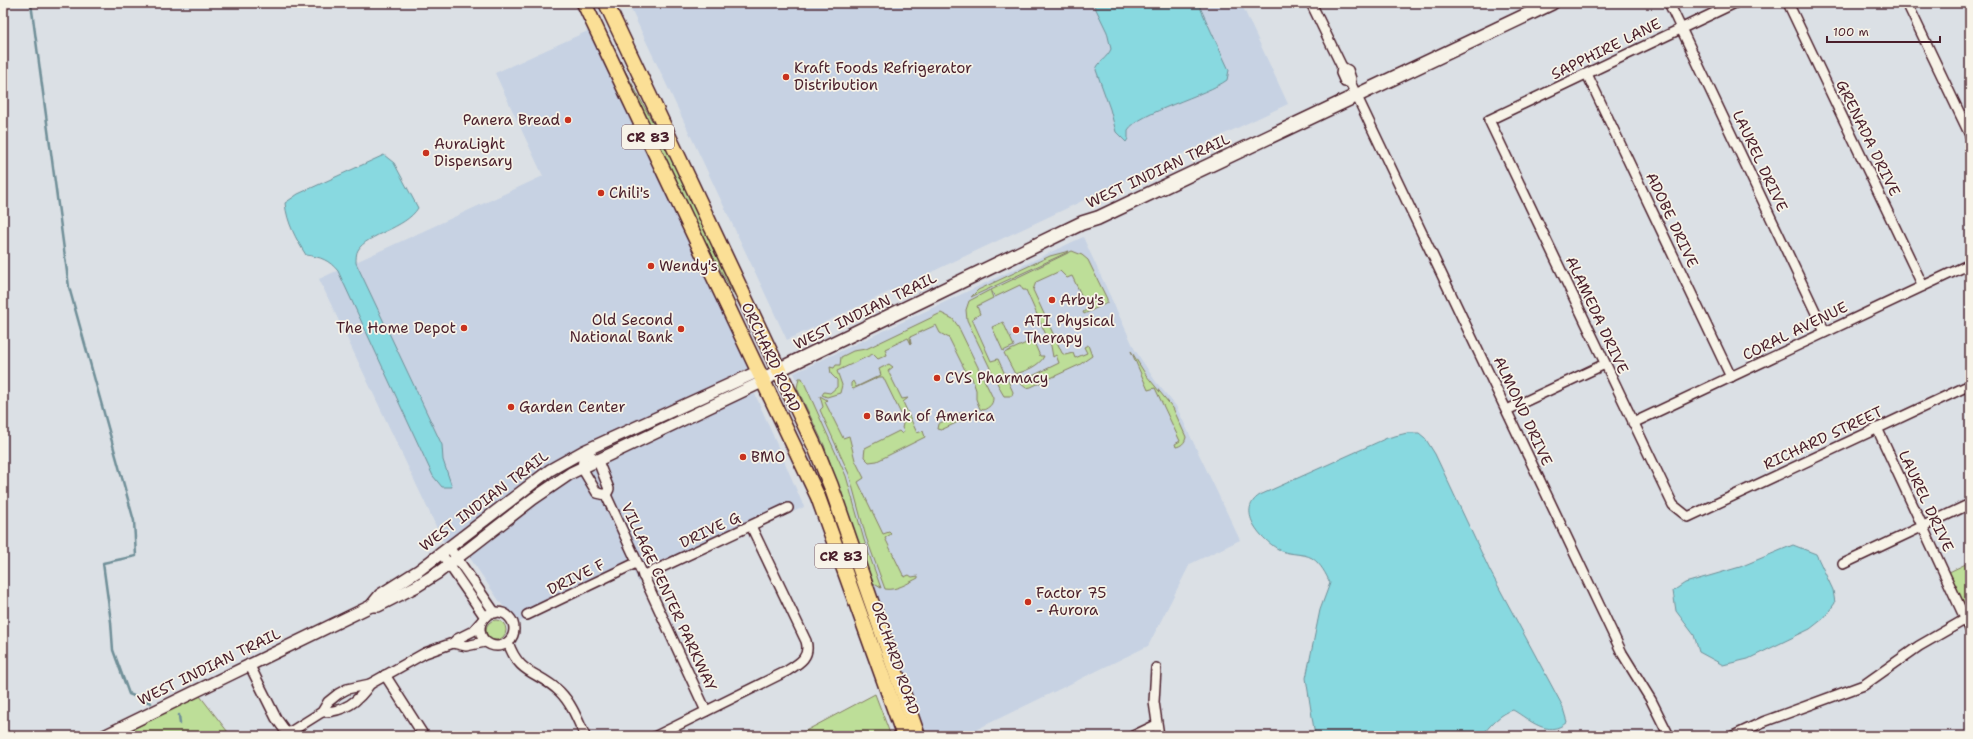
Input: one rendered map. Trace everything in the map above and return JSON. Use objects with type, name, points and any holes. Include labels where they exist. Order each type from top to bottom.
[{"type":"main road","name":"ORCHARD ROAD","points":[[584,3],[818,497],[904,736]]},
{"type":"main road","name":"ORCHARD ROAD","points":[[606,3],[816,449],[831,486],[918,736]]},
{"type":"main road","name":"WEST INDIAN TRAIL","points":[[762,376],[778,370],[1082,223],[1098,218],[1357,94],[1552,3]]},
{"type":"street","name":"ALMOND DRIVE","points":[[1310,3],[1342,67],[1348,70],[1352,79],[1350,82],[1622,653],[1651,700],[1669,736]]},
{"type":"street","name":"LAUREL DRIVE","points":[[1669,3],[1825,332]]},
{"type":"street","name":"SAPPHIRE LANE","points":[[1489,120],[1735,3]]},
{"type":"street","name":"GRENADA DRIVE","points":[[1788,3],[1923,286]]},
{"type":"street","points":[[1907,3],[1970,135]]},
{"type":"street","name":"ADOBE DRIVE","points":[[1587,74],[1731,377]]},
{"type":"street","name":"ALAMEDA DRIVE","points":[[1489,120],[1673,505],[1688,517]]},
{"type":"street","name":"CORAL AVENUE","points":[[1633,423],[1970,264]]},
{"type":"street","points":[[1507,410],[1605,364]]},
{"type":"street","name":"WEST INDIAN TRAIL","points":[[371,606],[378,606],[397,598],[452,561],[533,499],[582,468],[675,424],[762,376]]},
{"type":"street","name":"WEST INDIAN TRAIL","points":[[104,736],[249,664],[371,606],[380,595],[418,572],[526,486],[550,470],[584,451],[762,376]]},
{"type":"street","name":"RICHARD STREET","points":[[1688,517],[1970,385]]},
{"type":"street","name":"LAUREL DRIVE","points":[[1877,428],[1970,629]]},
{"type":"street","points":[[582,468],[584,451],[598,460]]},
{"type":"street","name":"VILLAGE CENTER PARKWAY","points":[[598,460],[609,489],[606,496],[706,711]]},
{"type":"street","name":"VILLAGE CENTER PARKWAY","points":[[582,468],[597,493],[606,496]]},
{"type":"street","points":[[1843,564],[1970,504]]},
{"type":"street","name":"DRIVE G","points":[[643,576],[788,508]]},
{"type":"street","points":[[656,736],[799,663],[806,656],[808,651],[806,641],[751,526]]},
{"type":"street","points":[[445,550],[483,620],[480,635],[485,642]]},
{"type":"street","points":[[452,561],[496,613],[506,615],[514,628],[512,636],[508,642],[496,646],[485,642],[466,646],[453,643]]},
{"type":"street","name":"DRIVE F","points":[[527,615],[636,563]]},
{"type":"street","points":[[249,664],[276,718],[288,735],[322,712],[328,702],[338,694],[348,689],[370,684],[425,653],[453,643],[457,639],[472,631],[483,620],[496,613]]},
{"type":"street","points":[[1732,736],[1763,722],[1864,685],[1919,646],[1966,619]]},
{"type":"street","points":[[508,642],[511,653],[525,670],[553,686],[564,697],[585,736]]},
{"type":"street","points":[[1156,668],[1154,702],[1156,725],[1159,736]]},
{"type":"street","points":[[385,675],[424,736]]},
{"type":"street","points":[[322,712],[334,712],[350,706],[362,696],[370,684]]},
{"type":"street","points":[[1133,736],[1156,725]]},
{"type":"shaded area","points":[[628,3],[1241,3],[1288,104],[787,340]]},
{"type":"shaded area","points":[[590,30],[750,369],[601,437],[553,462],[445,545],[319,279],[543,176],[495,73]]},
{"type":"shaded area","points":[[1083,237],[1135,350],[1156,382],[1176,406],[1240,540],[1190,564],[1148,646],[963,736],[923,736],[834,466],[794,373]]},
{"type":"shaded area","points":[[755,394],[804,507],[639,583],[633,571],[517,623],[500,602],[468,555],[540,498],[611,458],[727,404]]},
{"type":"green space","points":[[616,54],[686,184],[753,330],[685,205],[614,55]]},
{"type":"green space","points":[[1069,251],[971,297],[978,290],[1050,256]]},
{"type":"green space","points":[[1072,251],[1082,255],[1088,260],[1107,299],[1107,303],[1084,314],[1083,312],[1088,309],[1072,276],[1067,278],[1060,271],[1036,282],[1033,290],[1062,353],[1065,355],[1073,353],[1075,358],[1087,353],[1084,347],[1088,345],[1092,356],[1079,365],[1026,388],[1021,384],[1024,380],[1059,363],[1056,355],[1053,357],[1051,346],[1026,290],[1023,290],[1020,285],[995,297],[991,290]]},
{"type":"green space","points":[[990,290],[993,298],[977,306],[980,314],[972,319],[991,361],[998,359],[1013,392],[1012,396],[1004,396],[1001,391],[967,320],[966,310],[969,301]]},
{"type":"green space","points":[[941,313],[953,319],[958,326],[993,398],[988,408],[984,410],[980,409],[976,399],[976,390],[972,378],[965,370],[949,338],[940,333],[936,325],[910,337],[911,344],[908,338],[885,349],[887,355],[878,359],[873,354],[837,371],[842,385],[840,393],[827,397],[822,395],[824,392],[830,393],[837,387],[837,380],[831,374],[830,367],[834,368],[836,365],[840,365],[841,357],[853,351],[866,349]]},
{"type":"green space","points":[[1003,322],[1014,346],[1003,351],[992,327]]},
{"type":"green space","points":[[1033,340],[1040,356],[1044,356],[1036,365],[1015,374],[1004,353]]},
{"type":"green space","points":[[1131,351],[1146,375],[1173,408],[1186,437],[1184,443],[1180,446],[1176,447],[1175,444],[1180,441],[1155,388],[1148,390]]},
{"type":"green space","points":[[889,364],[893,367],[888,371],[902,399],[908,398],[903,402],[917,433],[923,431],[925,437],[877,461],[869,462],[864,457],[865,448],[899,431],[902,434],[904,431],[902,428],[904,420],[883,377],[879,377],[853,389],[851,387],[851,383],[853,381],[856,387],[881,375],[879,369]]},
{"type":"green space","points":[[799,378],[802,378],[846,476],[864,540],[881,588],[871,582],[824,445],[797,388]]},
{"type":"green space","points":[[820,396],[827,400],[825,402],[843,438],[849,436],[855,460],[864,478],[858,482],[883,534],[889,532],[891,534],[885,538],[904,577],[909,575],[912,577],[918,576],[918,578],[902,586],[893,589],[885,589],[866,537],[849,474],[820,410],[823,407]]},
{"type":"green space","points":[[962,412],[967,413],[967,418],[941,430],[937,429],[938,424]]},
{"type":"green space","points":[[1970,562],[1970,629],[1945,574]]},
{"type":"green space","points":[[492,620],[500,620],[506,626],[506,634],[500,640],[492,640],[486,634],[486,626]]},
{"type":"green space","points":[[875,694],[891,736],[796,736]]},
{"type":"green space","points":[[200,696],[231,736],[119,736]]},
{"type":"water","points":[[1093,3],[1198,3],[1229,70],[1227,80],[1204,92],[1145,117],[1128,130],[1128,139],[1126,142],[1116,132],[1110,109],[1096,70],[1098,65],[1108,55],[1111,49],[1107,32]]},
{"type":"water","points":[[384,155],[394,163],[418,208],[404,221],[363,244],[357,251],[356,263],[442,445],[443,460],[452,487],[442,487],[433,476],[338,271],[324,260],[306,255],[292,230],[286,210],[285,203],[298,194]]},
{"type":"water","points":[[1407,433],[1419,433],[1425,438],[1435,454],[1490,571],[1562,705],[1567,722],[1560,727],[1553,729],[1539,726],[1513,710],[1496,720],[1482,736],[1315,736],[1306,678],[1320,610],[1330,583],[1321,566],[1312,558],[1305,555],[1282,551],[1267,541],[1254,526],[1250,509],[1253,502],[1260,495],[1387,438]]},
{"type":"water","points":[[1793,545],[1816,554],[1833,590],[1835,603],[1824,618],[1810,629],[1748,659],[1723,665],[1699,652],[1694,635],[1676,611],[1673,591],[1685,583],[1740,567]]},
{"type":"waterway","points":[[31,3],[69,287],[134,521],[136,556],[103,563],[111,622],[113,650],[129,694],[151,703]]},
{"type":"waterway","points":[[179,715],[180,724]]},
{"type":"place","name":"Kraft Foods Refrigerator Distribution","points":[[786,77]]},
{"type":"place","name":"Panera Bread","points":[[568,120]]},
{"type":"place","name":"AuraLight Dispensary","points":[[426,153]]},
{"type":"place","name":"Chili's","points":[[601,193]]},
{"type":"place","name":"Wendy's","points":[[651,266]]},
{"type":"place","name":"Arby's","points":[[1052,300]]},
{"type":"place","name":"The Home Depot","points":[[464,328]]},
{"type":"place","name":"Old Second National Bank","points":[[681,329]]},
{"type":"place","name":"ATI Physical Therapy","points":[[1016,330]]},
{"type":"place","name":"CVS Pharmacy","points":[[937,378]]},
{"type":"place","name":"Garden Center","points":[[511,407]]},
{"type":"place","name":"Bank of America","points":[[867,416]]},
{"type":"place","name":"BMO","points":[[743,457]]},
{"type":"place","name":"Factor 75 - Aurora","points":[[1028,602]]}]
